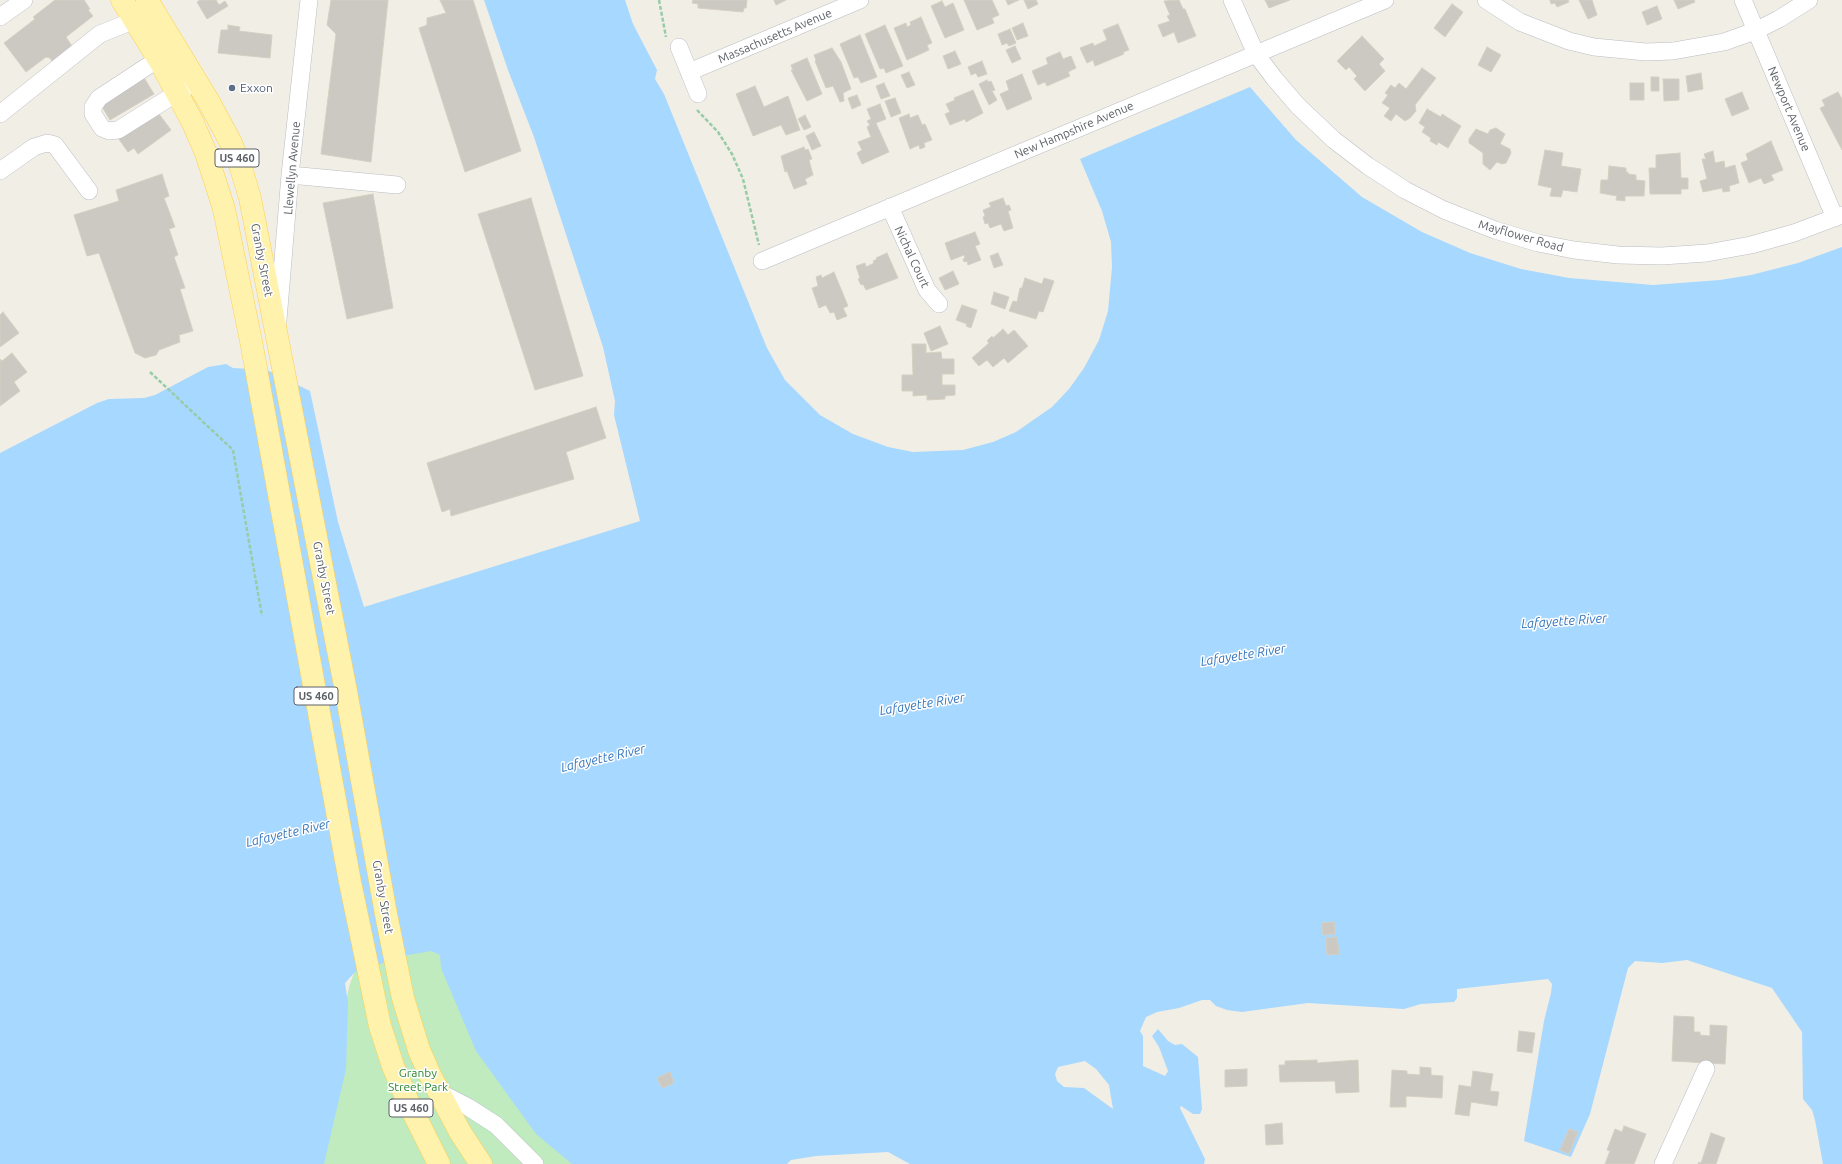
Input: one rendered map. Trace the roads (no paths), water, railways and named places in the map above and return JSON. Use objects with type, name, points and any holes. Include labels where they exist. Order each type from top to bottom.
[{"type":"main road","name":"Granby Street","points":[[122,0],[135,20],[196,81],[231,143],[241,168],[250,198],[346,690],[386,914],[403,998],[416,1040],[437,1091],[481,1164]]},
{"type":"main road","name":"Granby Street","points":[[147,0],[167,53],[177,93],[193,123],[206,153],[224,208],[251,341],[350,882],[380,1026],[409,1104],[438,1164]]},
{"type":"street","points":[[0,17],[24,0]]},
{"type":"street","name":"Llewellyn Avenue","points":[[276,336],[286,244],[290,176],[309,0]]},
{"type":"street","name":"Massachusetts Avenue","points":[[689,72],[860,0]]},
{"type":"street","name":"Mayflower Road","points":[[1232,0],[1256,54],[1298,106],[1334,140],[1368,166],[1404,190],[1444,210],[1495,230],[1538,243],[1574,250],[1618,255],[1662,256],[1707,253],[1758,243],[1794,233],[1839,216]]},
{"type":"street","name":"New Hampshire Avenue","points":[[762,261],[1385,0]]},
{"type":"street","points":[[1486,0],[1520,22],[1568,41],[1620,51],[1646,52],[1698,48],[1724,42],[1755,31],[1779,19],[1809,0]]},
{"type":"street","name":"Newport Avenue","points":[[1743,0],[1755,31],[1839,216]]},
{"type":"street","points":[[0,114],[100,34],[135,20]]},
{"type":"street","points":[[673,44],[689,72],[696,100]]},
{"type":"street","points":[[167,53],[99,98],[93,107],[93,114],[102,128],[109,131],[118,130],[196,81]]},
{"type":"street","points":[[0,171],[34,146],[47,143],[55,145],[89,190]]},
{"type":"street","points":[[290,176],[397,185]]},
{"type":"street","name":"Nichal Court","points":[[890,207],[927,290],[939,304]]},
{"type":"street","points":[[1663,1164],[1706,1068]]},
{"type":"street","points":[[437,1091],[468,1107],[496,1125],[535,1164]]},
{"type":"water","name":"Lafayette River","points":[[484,0],[625,0],[633,24],[657,70],[655,79],[664,94],[767,348],[785,380],[820,415],[853,434],[888,447],[913,452],[963,450],[993,442],[1016,432],[1052,407],[1069,389],[1084,368],[1099,340],[1108,311],[1112,267],[1111,242],[1102,211],[1080,159],[1250,87],[1296,140],[1362,197],[1422,232],[1470,253],[1521,269],[1569,278],[1653,285],[1720,280],[1751,275],[1798,263],[1842,247],[1842,1164],[1823,1164],[1812,1110],[1803,1099],[1802,1032],[1772,988],[1687,960],[1662,963],[1635,961],[1628,968],[1590,1114],[1571,1157],[1524,1141],[1544,1021],[1551,993],[1552,984],[1548,979],[1457,989],[1457,998],[1454,1002],[1421,1004],[1404,1009],[1308,1003],[1242,1012],[1227,1010],[1216,1006],[1210,1000],[1202,1000],[1179,1008],[1157,1012],[1146,1017],[1140,1031],[1143,1036],[1143,1066],[1165,1076],[1168,1071],[1159,1047],[1152,1036],[1158,1029],[1168,1041],[1175,1045],[1182,1044],[1198,1057],[1202,1109],[1200,1114],[1193,1114],[1181,1106],[1180,1108],[1205,1159],[1204,1164],[910,1164],[888,1152],[816,1156],[791,1160],[787,1164],[572,1164],[536,1134],[476,1051],[441,968],[440,955],[431,951],[408,955],[355,972],[345,983],[348,1003],[346,1069],[324,1164],[0,1164],[0,453],[97,403],[109,399],[144,398],[155,395],[208,367],[226,364],[233,368],[267,370],[310,391],[338,522],[364,607],[640,521],[614,415],[615,401],[603,347],[534,137],[508,70]],"holes":[[[1085,1061],[1096,1069],[1109,1085],[1113,1109],[1084,1088],[1064,1087],[1057,1081],[1055,1074],[1058,1067]]]},
{"type":"place","name":"Exxon","points":[[232,88]]},
{"type":"park label","name":"Granby Street Park","points":[[418,1080]]}]
